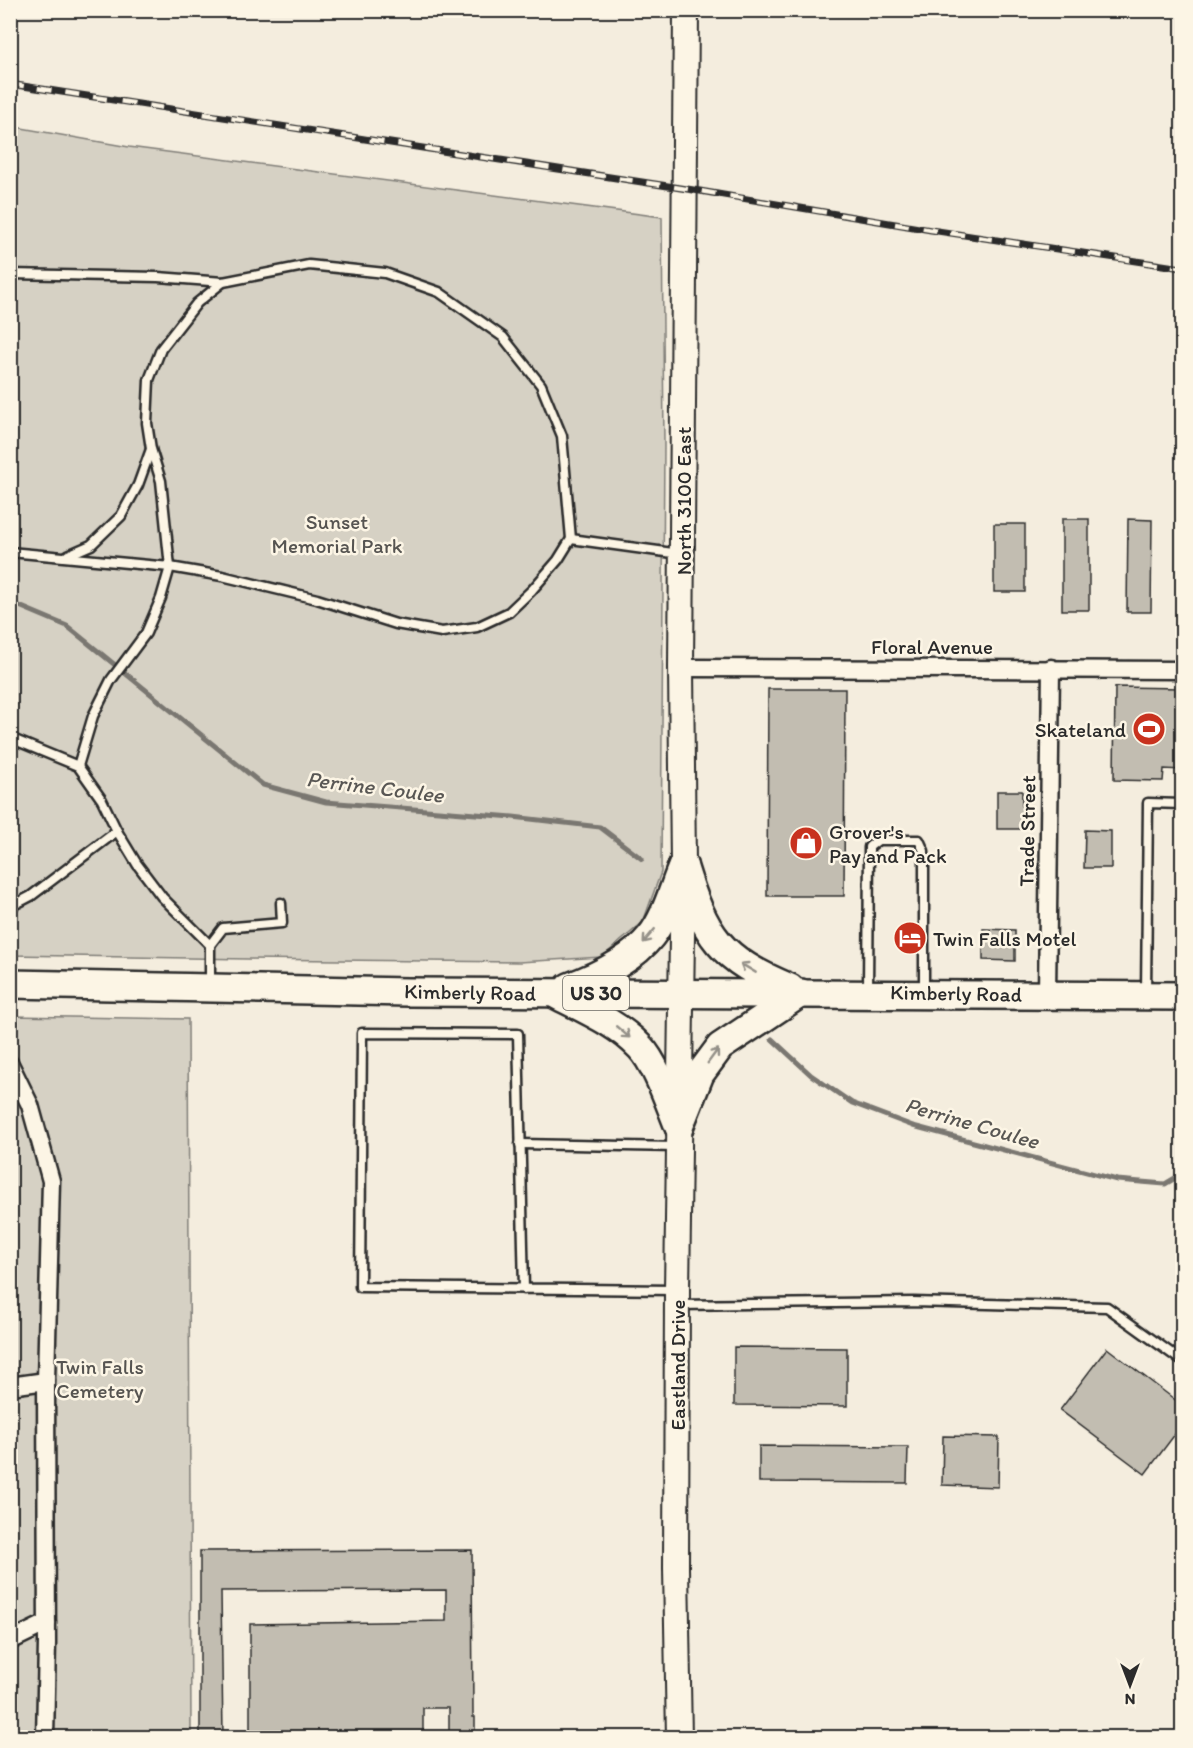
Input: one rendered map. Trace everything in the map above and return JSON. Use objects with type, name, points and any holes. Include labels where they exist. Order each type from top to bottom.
[{"type":"main road","name":"North 3100 East","points":[[680,992],[683,865],[681,668],[686,10]]},
{"type":"main road","points":[[554,993],[594,978],[620,962],[650,937],[663,914],[683,865]]},
{"type":"main road","points":[[683,865],[706,927],[721,947],[739,963],[801,993]]},
{"type":"main road","name":"Kimberly Road","points":[[10,984],[554,993],[1182,996]]},
{"type":"main road","name":"Eastland Drive","points":[[679,1737],[676,1568],[680,992]]},
{"type":"main road","points":[[554,993],[614,1024],[642,1048],[662,1086],[679,1137]]},
{"type":"main road","points":[[679,1137],[700,1074],[720,1047],[801,993]]},
{"type":"street","name":"Floral Avenue","points":[[681,668],[1182,670]]},
{"type":"street","name":"Trade Street","points":[[1047,994],[1051,668]]},
{"type":"street","points":[[10,1064],[30,1105],[51,1181],[46,1381],[45,1737]]},
{"type":"street","points":[[10,1386],[46,1381]]},
{"type":"street","points":[[10,1641],[47,1623]]},
{"type":"lane","points":[[10,274],[158,277],[223,282],[309,265],[385,273],[439,292],[503,337],[541,385],[562,436],[571,539],[558,560],[532,590],[508,612],[477,627],[442,632],[396,624],[317,599],[222,576],[170,567],[10,552]]},
{"type":"lane","points":[[78,766],[93,716],[111,680],[146,633],[161,598],[170,567],[161,481],[151,449],[147,423],[149,380],[161,349],[197,303],[223,282]]},
{"type":"lane","points":[[66,556],[91,545],[121,516],[138,485],[151,449]]},
{"type":"lane","points":[[571,539],[682,555]]},
{"type":"lane","points":[[10,738],[78,766],[102,800],[137,864],[162,897],[210,945]]},
{"type":"lane","points":[[1146,995],[1148,803],[1182,804]]},
{"type":"lane","points":[[10,907],[31,896],[117,831]]},
{"type":"lane","points":[[868,993],[869,847],[878,840],[919,840],[924,851],[924,994]]},
{"type":"lane","points":[[211,988],[210,945],[223,928],[282,923],[281,903]]},
{"type":"lane","points":[[524,1289],[518,1034],[362,1033],[360,1287],[524,1289],[677,1298],[1107,1307],[1182,1361]]},
{"type":"lane","points":[[520,1144],[679,1137]]},
{"type":"green space","name":"Sunset Memorial Park","points":[[10,126],[129,147],[662,217],[664,445],[661,872],[643,922],[602,957],[519,962],[11,955]]},
{"type":"green space","name":"Twin Falls Cemetery","points":[[11,1016],[188,1019],[191,1737],[11,1738]]},
{"type":"building","points":[[1062,519],[1089,519],[1089,610],[1062,610]]},
{"type":"building","points":[[1128,519],[1152,520],[1151,612],[1127,612]]},
{"type":"building","points":[[994,524],[1025,524],[1025,592],[994,592]]},
{"type":"building","name":"Skateland","points":[[1115,687],[1182,688],[1182,770],[1164,769],[1163,781],[1114,780]]},
{"type":"building","points":[[768,689],[845,689],[844,896],[767,896]]},
{"type":"building","points":[[997,791],[1022,791],[1022,829],[997,829]]},
{"type":"building","points":[[1085,830],[1111,831],[1111,868],[1084,868]]},
{"type":"building","points":[[983,929],[1015,930],[1015,961],[983,960]]},
{"type":"building","points":[[734,1347],[847,1348],[847,1406],[734,1405]]},
{"type":"building","points":[[1107,1348],[1182,1405],[1182,1425],[1145,1474],[1060,1410]]},
{"type":"building","points":[[943,1436],[999,1437],[998,1487],[942,1485]]},
{"type":"building","points":[[759,1446],[908,1447],[907,1483],[759,1482]]},
{"type":"building","points":[[472,1550],[475,1737],[449,1737],[449,1708],[423,1708],[423,1737],[250,1737],[250,1624],[446,1621],[446,1590],[221,1591],[223,1737],[200,1737],[200,1551]]},
{"type":"waterway","name":"Perrine Coulee","points":[[10,604],[67,626],[263,785],[326,802],[513,817],[600,827],[642,859]]},
{"type":"waterway","name":"Perrine Coulee","points":[[772,1039],[811,1075],[852,1103],[913,1126],[1117,1180],[1165,1184],[1182,1174]]},
{"type":"railway","points":[[10,84],[1182,268]]},
{"type":"place","name":"Skateland","points":[[1149,729]]},
{"type":"place","name":"Grover's Pay and Pack","points":[[806,843]]},
{"type":"place","name":"Twin Falls Motel","points":[[910,938]]}]
